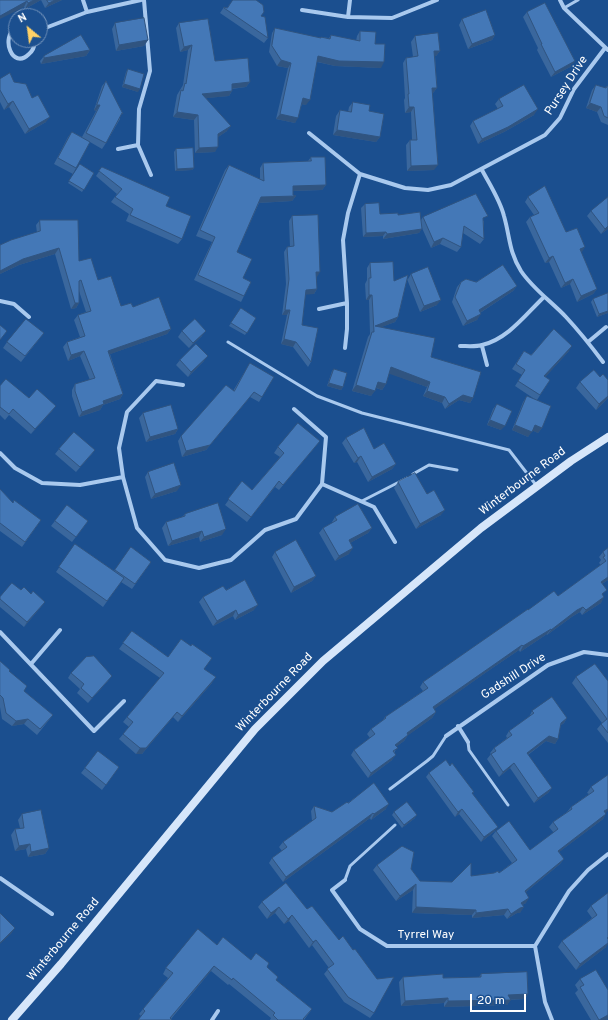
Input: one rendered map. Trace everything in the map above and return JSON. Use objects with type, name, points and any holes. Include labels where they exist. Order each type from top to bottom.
[{"type":"main road","name":"Winterbourne Road","points":[[12,1020],[61,964],[255,729],[322,661],[481,528],[571,460],[608,437]]},
{"type":"street","points":[[83,0],[87,12]]},
{"type":"street","points":[[48,27],[87,12],[141,0]]},
{"type":"street","points":[[144,0],[150,71],[139,109],[138,145],[151,175]]},
{"type":"street","points":[[348,17],[350,0]]},
{"type":"street","points":[[302,10],[348,17],[392,18],[437,0]]},
{"type":"street","name":"Pursey Drive","points":[[309,133],[360,174],[405,188],[428,190],[451,185],[482,170],[545,135],[560,118],[574,90],[606,49],[564,8],[560,0]]},
{"type":"street","points":[[8,33],[4,38],[4,48],[11,56],[21,58],[26,57],[33,48]]},
{"type":"street","points":[[118,149],[138,145]]},
{"type":"street","points":[[482,170],[502,207],[510,248],[522,273],[544,297],[565,316],[603,362]]},
{"type":"street","points":[[345,348],[347,303],[343,240],[348,213],[360,174]]},
{"type":"street","points":[[460,346],[482,346],[496,340],[516,326],[544,297]]},
{"type":"street","points":[[0,301],[14,304],[29,317]]},
{"type":"street","points":[[319,309],[347,303]]},
{"type":"street","points":[[588,342],[606,327]]},
{"type":"street","points":[[482,346],[487,365]]},
{"type":"street","points":[[183,385],[156,381],[127,412],[119,448],[123,477],[137,528],[165,560],[198,568],[231,560],[265,530],[296,519],[322,484],[326,437],[294,409]]},
{"type":"street","points":[[0,453],[15,468],[42,483],[80,485],[123,477]]},
{"type":"street","points":[[322,484],[374,507],[395,542]]},
{"type":"street","points":[[31,664],[60,630]]},
{"type":"street","points":[[0,632],[94,731],[124,701]]},
{"type":"street","name":"Gadshill Drive","points":[[446,736],[458,726],[548,665],[584,652],[608,655]]},
{"type":"street","points":[[458,726],[468,742]]},
{"type":"street","points":[[552,1020],[545,1002],[535,946],[569,891],[588,870],[608,854]]},
{"type":"street","points":[[0,878],[52,914]]},
{"type":"street","name":"Tyrrel Way","points":[[345,880],[332,890],[360,929],[387,946],[535,946]]},
{"type":"street","points":[[212,1020],[218,1011]]},
{"type":"lane","points":[[564,8],[578,0]]},
{"type":"lane","points":[[228,342],[317,396],[362,413],[509,450],[536,486]]},
{"type":"lane","points":[[362,501],[429,465],[457,470]]},
{"type":"lane","points":[[390,789],[433,756],[446,736]]},
{"type":"lane","points":[[468,742],[469,750],[508,805]]},
{"type":"lane","points":[[345,880],[350,866],[395,825]]},
{"type":"building","points":[[0,0],[34,0],[28,3],[27,1],[14,8],[8,8],[8,12],[0,16]]},
{"type":"building","points":[[47,0],[55,0],[49,3]]},
{"type":"building","points":[[233,0],[256,0],[263,5],[264,12],[261,16],[265,17],[268,38],[224,8],[227,8]]},
{"type":"building","points":[[545,3],[575,61],[555,72],[527,12]]},
{"type":"building","points":[[486,10],[495,35],[472,44],[462,19]]},
{"type":"building","points":[[144,18],[148,40],[119,45],[115,23]]},
{"type":"building","points":[[208,19],[215,61],[248,58],[250,82],[232,84],[232,91],[202,94],[231,126],[218,134],[218,147],[199,148],[198,115],[177,112],[181,90],[183,91],[185,83],[186,84],[192,45],[184,47],[179,23]]},
{"type":"building","points":[[275,28],[321,38],[330,39],[331,35],[360,41],[360,31],[376,32],[375,44],[385,44],[384,62],[339,61],[318,56],[310,100],[303,98],[298,118],[280,114],[291,63],[281,60],[272,46]]},
{"type":"building","points":[[438,33],[440,51],[434,51],[437,88],[432,88],[438,165],[411,166],[410,140],[417,140],[414,107],[409,107],[406,58],[418,56],[415,36]]},
{"type":"building","points":[[81,35],[90,50],[44,58],[44,56]]},
{"type":"building","points":[[128,69],[144,74],[140,89],[124,84]]},
{"type":"building","points":[[10,73],[14,82],[26,84],[32,98],[38,95],[50,117],[29,129],[13,101],[8,104],[0,90],[0,79]]},
{"type":"building","points":[[106,81],[123,114],[122,113],[106,143],[86,133],[100,105],[97,105]]},
{"type":"building","points":[[524,85],[538,109],[508,127],[482,139],[473,121],[503,106],[499,99]]},
{"type":"building","points":[[596,85],[606,88],[608,86],[608,118],[604,116],[601,107],[590,103]]},
{"type":"building","points":[[353,102],[370,105],[369,111],[384,114],[380,137],[337,130],[340,110],[351,112]]},
{"type":"building","points":[[72,132],[90,142],[76,168],[58,158]]},
{"type":"building","points":[[193,148],[194,168],[177,169],[176,149]]},
{"type":"building","points":[[311,157],[325,157],[326,185],[293,186],[293,195],[296,196],[261,197],[237,252],[252,259],[243,278],[251,282],[244,296],[198,275],[215,237],[200,230],[229,165],[264,181],[263,163],[311,161]]},
{"type":"building","points":[[80,164],[94,173],[84,190],[69,181]]},
{"type":"building","points":[[102,167],[170,197],[166,206],[191,216],[182,239],[130,215],[133,209],[115,197],[122,189],[99,171]]},
{"type":"building","points":[[545,186],[566,232],[577,228],[585,247],[580,249],[597,289],[581,296],[573,279],[565,283],[553,256],[549,258],[530,217],[539,213],[528,197]]},
{"type":"building","points":[[476,194],[488,216],[483,218],[484,239],[464,226],[461,247],[443,238],[434,242],[423,217]]},
{"type":"building","points":[[608,197],[608,226],[605,229],[591,211]]},
{"type":"building","points":[[379,203],[380,214],[398,213],[398,215],[420,212],[422,229],[387,234],[386,232],[366,233],[365,204]]},
{"type":"building","points":[[318,215],[320,272],[316,272],[317,289],[306,290],[302,325],[318,328],[311,362],[296,342],[284,339],[290,310],[285,310],[289,279],[287,247],[294,246],[292,216]]},
{"type":"building","points":[[40,220],[78,220],[79,261],[91,258],[98,280],[111,276],[121,306],[131,303],[133,307],[159,297],[171,329],[108,351],[123,394],[103,401],[104,404],[82,412],[75,391],[75,384],[95,378],[84,351],[71,355],[67,342],[85,336],[78,315],[91,311],[81,280],[79,281],[79,303],[75,303],[59,248],[23,259],[0,271],[0,245],[40,231]]},
{"type":"building","points":[[393,262],[394,281],[408,275],[398,317],[375,326],[435,338],[431,357],[481,372],[473,398],[463,395],[449,404],[445,397],[427,391],[430,382],[391,367],[386,384],[378,382],[375,391],[356,385],[372,332],[374,332],[372,295],[369,295],[369,278],[371,278],[370,263]]},
{"type":"building","points":[[503,265],[517,286],[479,310],[481,314],[467,321],[455,297],[461,282],[466,279],[476,282]]},
{"type":"building","points":[[428,267],[441,300],[424,306],[411,274]]},
{"type":"building","points":[[608,293],[608,311],[599,314],[593,299]]},
{"type":"building","points":[[241,308],[256,318],[247,333],[231,323]]},
{"type":"building","points":[[26,319],[44,333],[25,356],[7,342]]},
{"type":"building","points":[[195,319],[206,331],[193,343],[182,331]]},
{"type":"building","points":[[0,325],[7,331],[0,340]]},
{"type":"building","points":[[554,329],[572,346],[544,376],[550,380],[540,395],[518,381],[525,370],[516,364],[524,351],[531,355]]},
{"type":"building","points":[[196,344],[208,356],[191,372],[180,360]]},
{"type":"building","points":[[250,363],[274,377],[262,397],[254,392],[210,445],[186,451],[181,436],[226,385],[234,391]]},
{"type":"building","points":[[334,369],[347,373],[343,387],[329,383]]},
{"type":"building","points":[[594,370],[600,377],[603,374],[608,380],[608,396],[599,404],[580,382]]},
{"type":"building","points":[[6,379],[29,398],[37,389],[56,406],[35,429],[13,409],[9,414],[0,407],[0,386]]},
{"type":"building","points":[[527,396],[551,406],[542,428],[535,425],[532,432],[515,425]]},
{"type":"building","points":[[497,404],[512,411],[505,426],[490,420]]},
{"type":"building","points":[[171,405],[178,429],[150,437],[143,413]]},
{"type":"building","points":[[298,423],[320,441],[283,485],[279,481],[251,517],[228,499],[242,481],[252,490],[284,453],[278,447]]},
{"type":"building","points":[[364,428],[374,449],[384,443],[396,464],[372,477],[361,456],[358,458],[346,438]]},
{"type":"building","points":[[74,432],[95,450],[80,467],[59,449]]},
{"type":"building","points":[[174,463],[181,485],[155,494],[148,472]]},
{"type":"building","points":[[415,473],[427,494],[434,490],[445,510],[420,524],[398,482]]},
{"type":"building","points":[[0,489],[13,503],[14,500],[41,520],[25,542],[0,523]]},
{"type":"building","points":[[218,503],[226,529],[204,537],[202,531],[172,541],[166,522]]},
{"type":"building","points":[[358,504],[372,528],[349,540],[353,548],[339,556],[323,528],[337,520],[335,517]]},
{"type":"building","points":[[67,505],[88,521],[76,537],[55,521]]},
{"type":"building","points":[[296,540],[316,576],[294,587],[275,552]]},
{"type":"building","points":[[75,544],[124,578],[107,601],[59,567]]},
{"type":"building","points":[[131,547],[151,562],[135,584],[115,570]]},
{"type":"building","points":[[608,548],[608,577],[601,582],[607,590],[602,594],[604,597],[586,610],[583,607],[577,610],[551,630],[523,646],[522,645],[433,707],[436,712],[407,733],[408,735],[395,745],[398,748],[393,751],[396,755],[371,773],[354,750],[375,734],[371,729],[386,718],[385,717],[428,688],[423,682],[554,591],[558,596],[606,561],[603,557],[605,556],[603,552]]},
{"type":"building","points":[[245,580],[258,605],[238,615],[236,610],[217,621],[203,597],[223,586],[226,590]]},
{"type":"building","points":[[12,583],[21,590],[24,587],[31,594],[33,591],[45,602],[27,622],[0,599]]},
{"type":"building","points":[[132,631],[168,657],[181,639],[191,646],[192,644],[212,658],[204,669],[216,677],[182,716],[177,712],[146,748],[140,748],[123,734],[133,722],[127,717],[164,673],[123,643]]},
{"type":"building","points":[[94,656],[112,676],[92,698],[81,688],[84,684],[71,673],[86,657]]},
{"type":"building","points":[[0,661],[10,670],[9,671],[27,686],[24,691],[53,715],[40,729],[28,719],[16,721],[6,713],[3,698],[0,695]]},
{"type":"building","points":[[595,664],[608,681],[608,733],[601,724],[607,719],[576,677]]},
{"type":"building","points":[[552,697],[567,718],[561,723],[558,739],[549,736],[527,753],[552,788],[538,798],[514,763],[503,772],[491,754],[496,751],[494,748],[512,735],[509,731],[534,713],[532,711]]},
{"type":"building","points":[[98,751],[119,767],[106,785],[85,768]]},
{"type":"building","points":[[446,760],[450,766],[452,763],[474,792],[472,793],[498,827],[484,837],[462,809],[458,812],[429,773]]},
{"type":"building","points":[[608,775],[608,809],[604,811],[606,814],[558,851],[564,859],[525,891],[529,898],[521,903],[524,907],[511,914],[508,909],[476,913],[476,910],[416,907],[416,884],[400,896],[377,865],[402,846],[414,852],[411,869],[420,881],[452,882],[471,863],[471,876],[494,873],[498,871],[499,873],[517,860],[496,831],[509,821],[530,850],[558,829],[553,822],[594,791],[591,787]]},
{"type":"building","points":[[374,783],[389,804],[374,814],[373,813],[286,877],[272,858],[287,847],[283,842],[316,818],[314,806],[332,812],[347,802],[348,803]]},
{"type":"building","points":[[407,802],[417,815],[404,825],[394,812]]},
{"type":"building","points":[[41,810],[49,848],[31,852],[30,844],[19,846],[15,829],[24,828],[22,814]]},
{"type":"building","points":[[286,883],[307,909],[312,906],[339,940],[343,936],[353,950],[355,949],[377,979],[394,977],[374,1013],[348,997],[327,969],[334,964],[316,940],[313,942],[292,915],[288,919],[279,907],[271,913],[262,902]]},
{"type":"building","points":[[608,893],[608,943],[580,964],[562,941],[597,915],[591,906]]},
{"type":"building","points":[[0,913],[15,928],[0,943]]},
{"type":"building","points":[[198,929],[217,945],[223,937],[251,960],[256,953],[269,963],[267,967],[278,977],[276,980],[312,1009],[303,1019],[304,1020],[278,1020],[273,1015],[275,1013],[233,978],[232,980],[214,966],[170,1018],[172,1020],[138,1020],[145,1011],[143,1009],[173,973],[166,968]]},
{"type":"building","points":[[596,970],[608,990],[608,1015],[599,1020],[580,987],[584,985],[580,979]]},
{"type":"building","points":[[527,972],[528,994],[508,995],[511,1000],[448,1001],[448,998],[405,1001],[403,977],[443,974],[443,978],[481,977],[481,974]]}]
